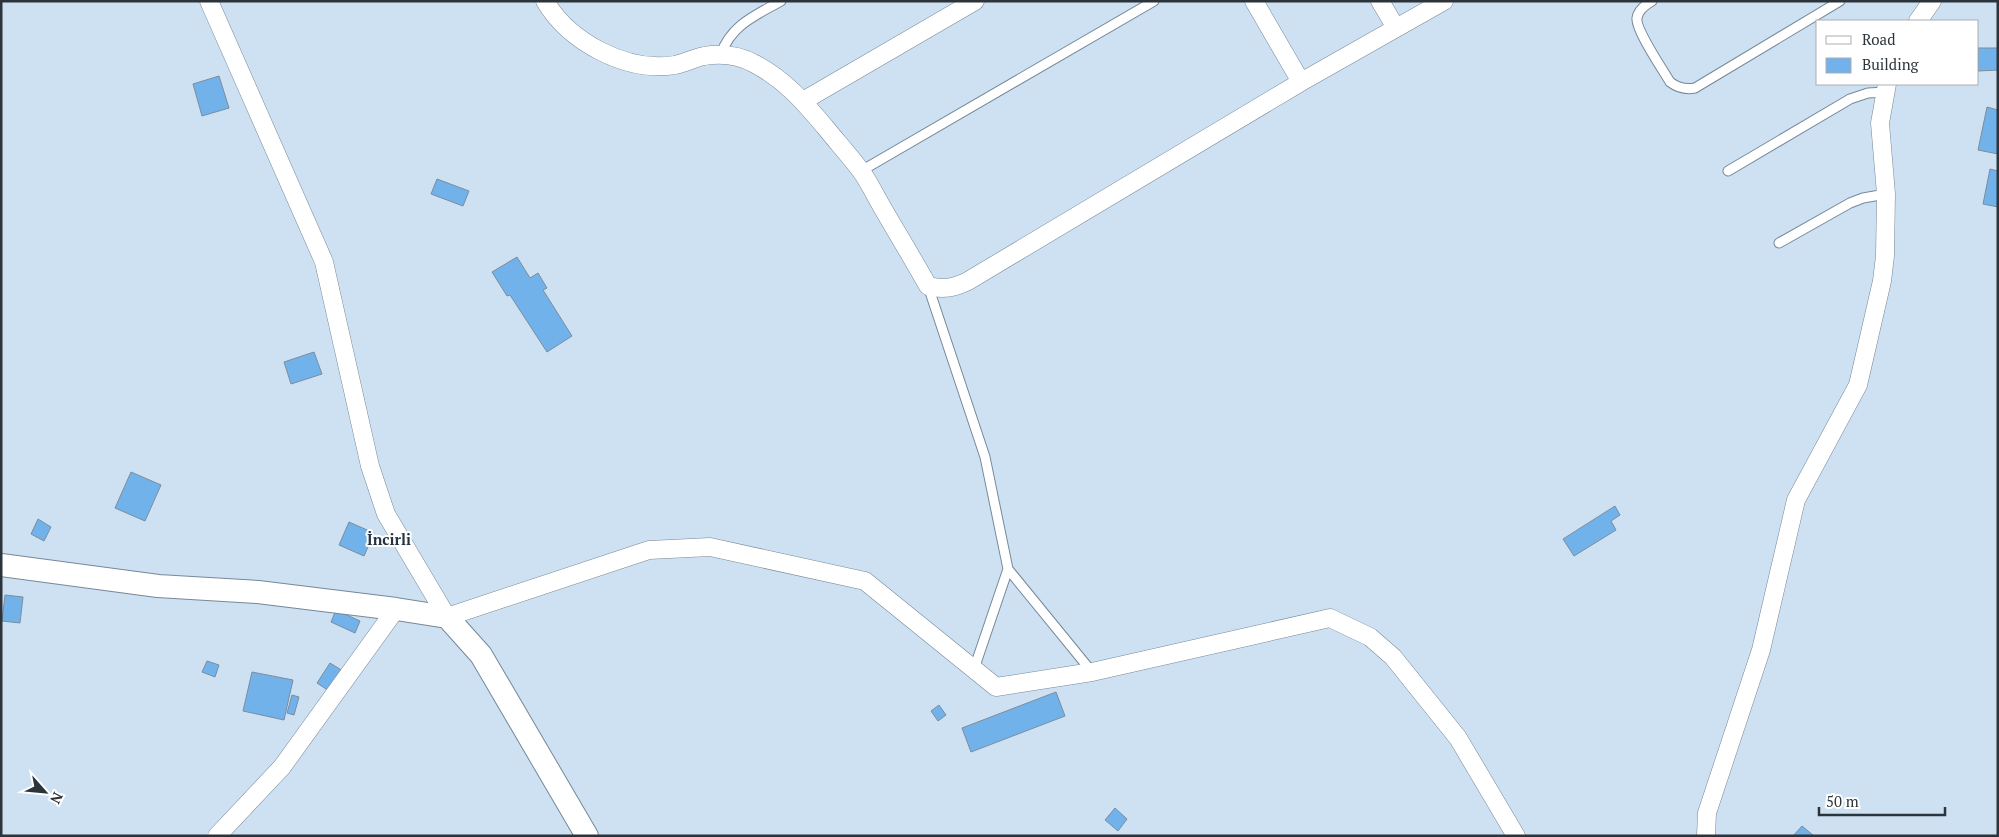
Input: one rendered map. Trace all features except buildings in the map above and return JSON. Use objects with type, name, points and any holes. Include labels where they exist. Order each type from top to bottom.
[{"type":"street","points":[[209,1],[324,262],[370,466],[386,514],[447,617],[481,655],[587,836]]},
{"type":"street","points":[[545,1],[564,24],[578,37],[596,48],[634,64],[675,65],[704,56],[722,54],[737,56],[771,73],[786,84],[803,101],[861,171],[928,286],[946,289],[968,281],[1301,82],[1444,1]]},
{"type":"street","points":[[803,101],[975,1]]},
{"type":"street","points":[[1254,1],[1301,82]]},
{"type":"street","points":[[1380,1],[1396,28]]},
{"type":"street","points":[[1919,20],[1932,1]]},
{"type":"street","points":[[1706,836],[1707,813],[1761,650],[1796,500],[1858,384],[1882,281],[1887,228],[1880,123],[1886,88]]},
{"type":"street","points":[[1,565],[158,586],[258,592],[447,617],[649,550],[710,547],[865,580],[996,687],[1092,672],[1330,618],[1370,637],[1393,657],[1458,738],[1516,836]]},
{"type":"street","points":[[217,836],[282,767],[396,609]]},
{"type":"lane","points":[[722,54],[724,46],[742,23],[781,1]]},
{"type":"lane","points":[[861,171],[1154,1]]},
{"type":"lane","points":[[1652,1],[1645,5],[1639,13],[1638,27],[1670,82],[1688,90],[1695,88],[1840,1]]},
{"type":"lane","points":[[1728,171],[1850,99],[1886,88]]},
{"type":"lane","points":[[1778,243],[1850,203],[1863,198],[1886,194]]},
{"type":"lane","points":[[928,286],[985,457],[1008,569],[1092,672]]},
{"type":"lane","points":[[974,670],[1008,569]]},
{"type":"district","name":"İncirli","points":[[389,539]]}]
